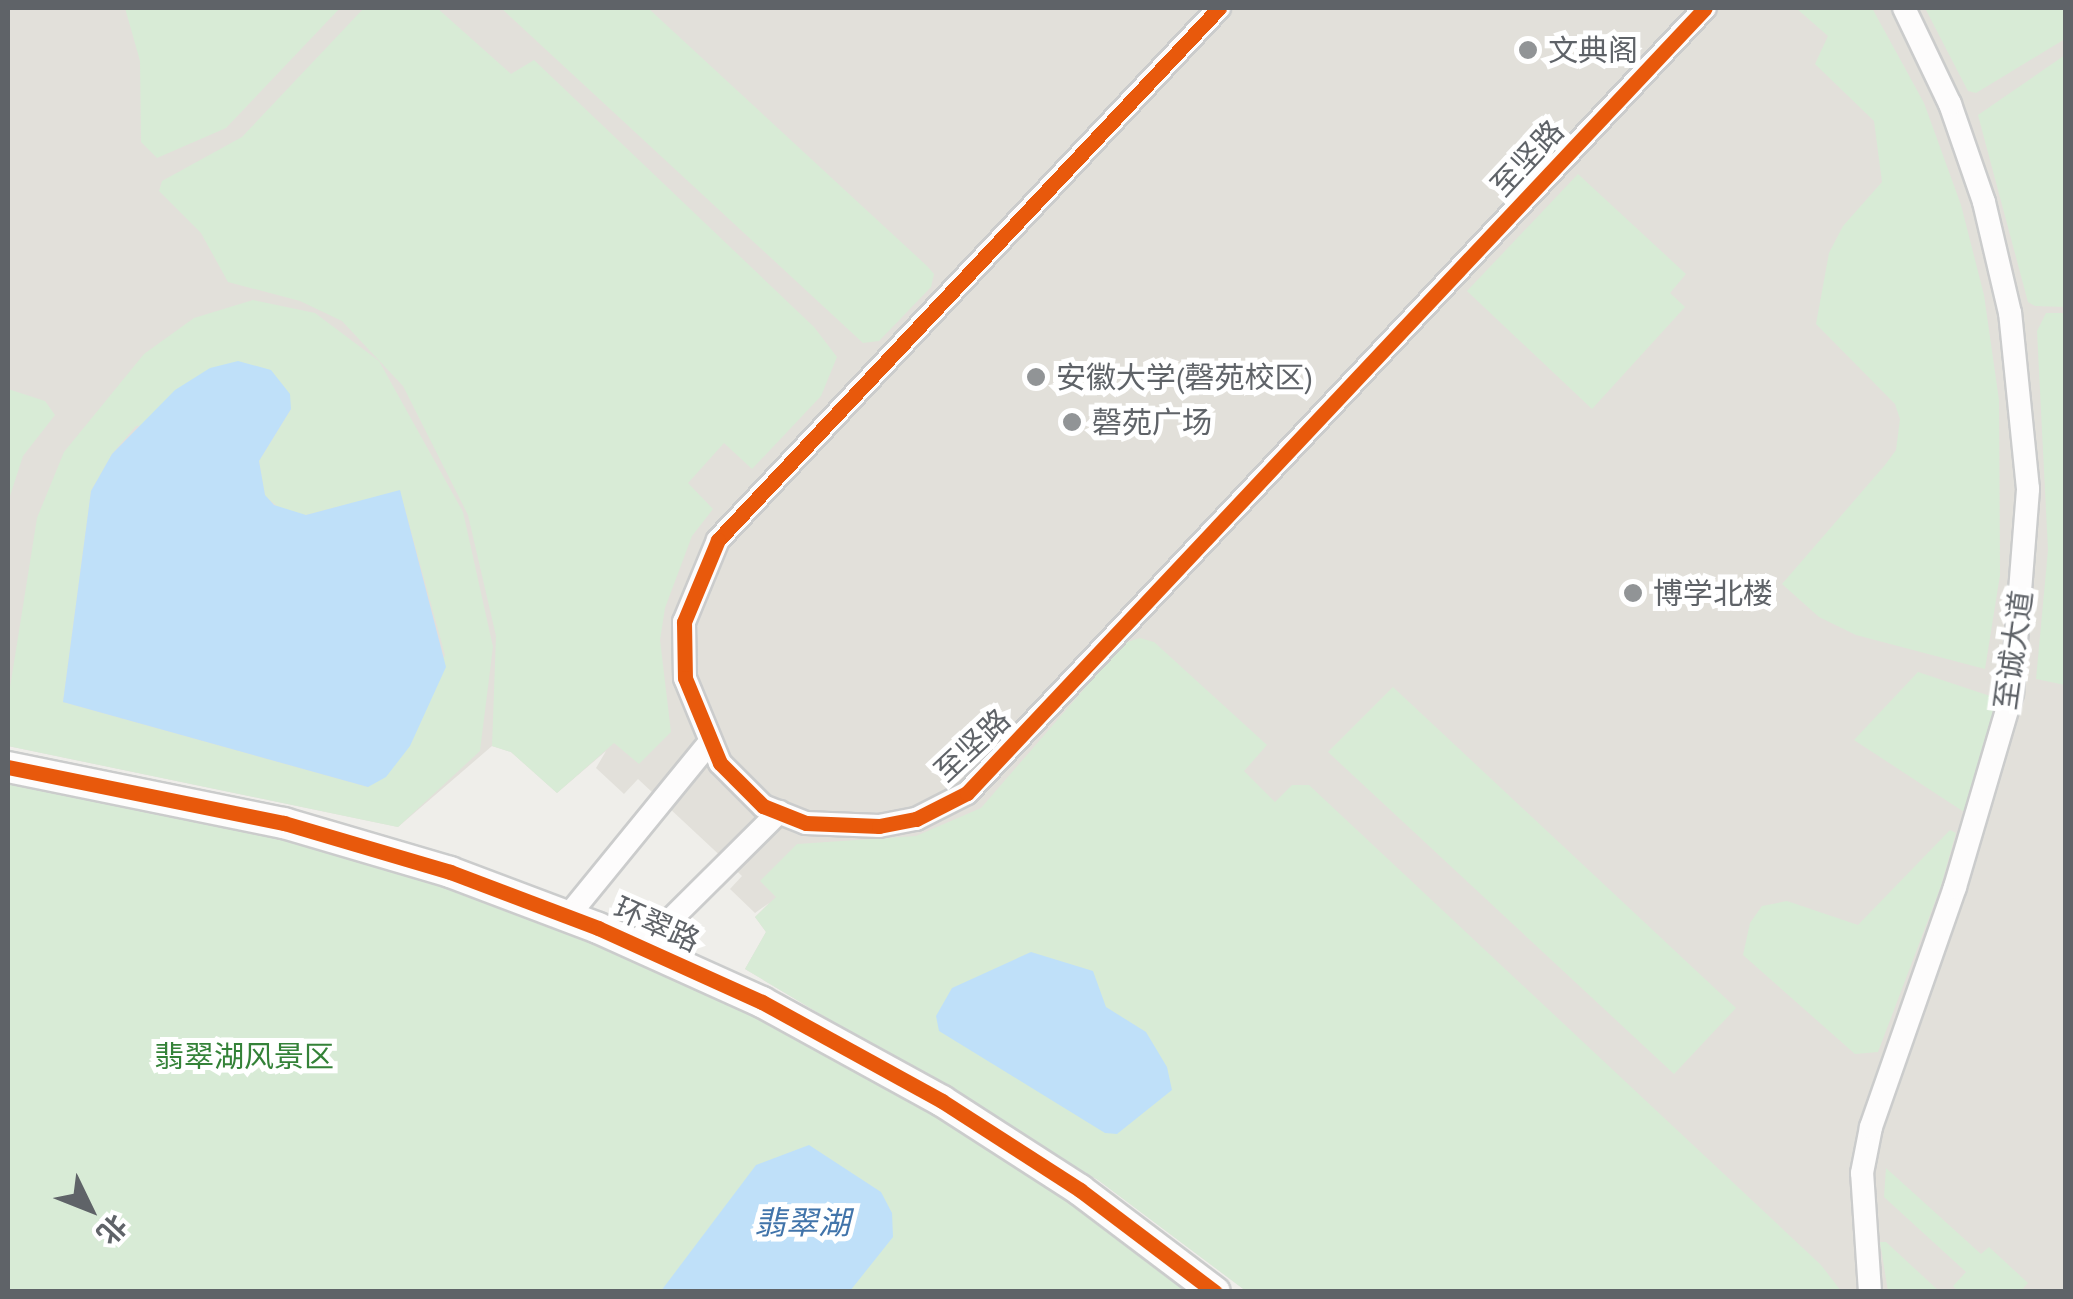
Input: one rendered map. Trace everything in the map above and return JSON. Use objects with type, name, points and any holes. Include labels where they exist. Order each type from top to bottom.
[{"type":"street","name":"至坚路","points":[[1219,8],[718,540],[697,579],[682,651],[709,743],[733,781],[779,812],[821,826],[898,824],[952,803],[986,776],[1705,8]]},
{"type":"street","name":"至诚大道","points":[[1870,1292],[1862,1173],[1870,1126],[1955,887],[2012,693],[2028,489],[2010,312],[1984,202],[1950,104],[1904,8]]},
{"type":"street","points":[[568,916],[709,743]]},
{"type":"street","name":"环翠路","points":[[8,767],[266,818],[568,916],[643,947],[762,1002],[942,1101],[1080,1190],[1215,1292]]},
{"type":"street","points":[[643,947],[779,812]]},
{"type":"shaded area","name":"安徽大学(磬苑校区)","points":[[8,8],[2065,8],[2065,1291],[1246,1291],[1098,1180],[745,969],[766,932],[755,917],[769,903],[755,913],[730,889],[742,876],[638,779],[624,794],[596,768],[606,751],[557,793],[511,752],[492,746],[398,827],[8,746]]},
{"type":"green space","points":[[125,8],[340,8],[226,128],[157,158],[141,142],[140,61]]},
{"type":"green space","points":[[364,8],[437,8],[511,74],[534,60],[814,327],[837,357],[821,396],[752,469],[724,443],[688,483],[713,509],[692,536],[665,608],[660,640],[671,732],[639,764],[614,743],[557,793],[511,752],[492,746],[496,636],[468,515],[403,386],[342,321],[300,301],[228,282],[201,233],[159,191],[162,181],[242,137]]},
{"type":"green space","points":[[501,8],[648,8],[927,266],[934,274],[931,287],[879,341],[863,343]]},
{"type":"green space","points":[[1796,8],[1872,8],[1924,103],[1961,205],[1984,295],[1999,400],[2000,575],[1985,669],[1856,635],[1819,617],[1782,584],[1896,450],[1900,419],[1895,404],[1816,324],[1829,253],[1843,226],[1882,182],[1874,121],[1815,64],[1828,36]]},
{"type":"green space","points":[[1925,8],[2065,8],[2065,39],[1976,93],[1968,91]]},
{"type":"green space","points":[[2065,55],[2065,307],[2035,306],[2028,302],[1978,115]]},
{"type":"green space","points":[[1578,174],[1686,274],[1670,293],[1685,307],[1592,409],[1467,291]]},
{"type":"green space","points":[[253,300],[315,313],[379,361],[463,512],[493,647],[480,751],[398,827],[8,746],[8,700],[37,518],[64,452],[144,354],[194,318]],"holes":[[[291,409],[259,461],[265,496],[284,512],[306,515],[400,491],[445,655],[368,787],[63,702],[91,491],[112,454],[136,426]]]},
{"type":"green space","points":[[2046,313],[2065,313],[2065,685],[2036,679],[2048,550],[2037,331]]},
{"type":"green space","points":[[8,389],[45,401],[55,415],[23,456],[8,502]]},
{"type":"green space","points":[[1140,638],[1154,642],[1267,745],[1244,771],[1275,802],[1292,785],[1309,785],[1821,1265],[1841,1291],[1246,1291],[1098,1180],[745,969],[766,932],[755,917],[776,897],[760,881],[797,844],[916,836],[981,808],[1124,643]]},
{"type":"green space","points":[[1918,672],[1999,699],[1964,812],[1854,740]]},
{"type":"green space","points":[[1393,687],[1736,1008],[1674,1074],[1328,752]]},
{"type":"green space","name":"翡翠湖风景区","points":[[8,767],[284,823],[762,1002],[1215,1291],[8,1291]]},
{"type":"green space","points":[[1950,830],[1956,833],[1941,886],[1878,1052],[1855,1054],[1743,955],[1750,923],[1762,906],[1787,901],[1858,925]]},
{"type":"green space","points":[[1886,1168],[1981,1254],[1989,1247],[2028,1283],[2021,1291],[1958,1291],[1953,1286],[1966,1272],[1884,1197]]},
{"type":"green space","points":[[1880,1242],[1886,1242],[1939,1291],[1888,1291]]},
{"type":"water","points":[[238,361],[271,370],[290,394],[291,409],[259,461],[265,495],[274,505],[306,515],[400,490],[446,667],[410,746],[386,777],[368,787],[63,702],[91,491],[112,454],[175,390],[210,368]]},
{"type":"water","points":[[1031,952],[1093,971],[1106,1007],[1146,1032],[1167,1067],[1172,1090],[1117,1134],[1105,1133],[939,1031],[936,1016],[952,988]]},
{"type":"water","name":"翡翠湖","points":[[809,1145],[881,1192],[892,1213],[893,1237],[850,1291],[661,1291],[756,1165]]},
{"type":"cycle path","points":[[1219,8],[718,540],[684,622],[685,678],[720,763],[763,806],[806,823],[879,826],[916,819],[967,793],[1705,8]]},
{"type":"cycle path","points":[[8,767],[284,823],[450,872],[598,928],[762,1002],[942,1101],[1080,1190],[1215,1292]]},
{"type":"place","name":"文典阁","points":[[1528,50]]},
{"type":"place","name":"安徽大学(磬苑校区)","points":[[1036,377]]},
{"type":"place","name":"磬苑广场","points":[[1072,422]]},
{"type":"place","name":"博学北楼","points":[[1633,593]]}]
